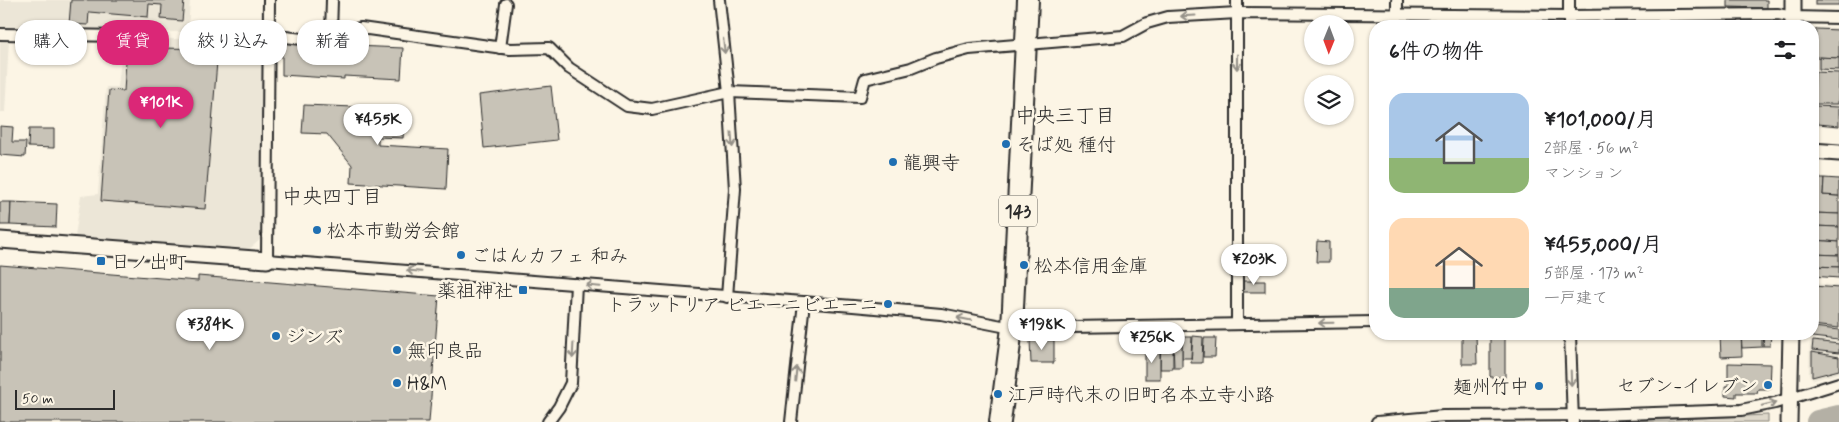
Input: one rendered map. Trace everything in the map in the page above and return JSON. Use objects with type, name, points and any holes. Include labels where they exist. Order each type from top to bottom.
[{"type":"highway","name":"143","points":[[1000,422],[1012,328],[1028,0]]},
{"type":"street","points":[[269,0],[269,20]]},
{"type":"street","points":[[332,0],[332,20]]},
{"type":"street","points":[[719,0],[729,92],[734,189],[727,297]]},
{"type":"street","points":[[1237,0],[1237,324]]},
{"type":"street","points":[[1397,0],[1397,20]]},
{"type":"street","points":[[1569,0],[1569,20]]},
{"type":"street","points":[[1793,0],[1793,20]]},
{"type":"street","points":[[500,48],[506,4]]},
{"type":"street","points":[[369,28],[500,48],[549,48],[568,68],[627,106],[652,110],[729,92],[860,97],[865,78],[911,68],[936,58],[969,50],[1123,36],[1147,23],[1168,17],[1237,13],[1397,14],[1544,20]]},
{"type":"street","points":[[1599,20],[1778,14],[1789,20]]},
{"type":"street","points":[[1816,20],[1839,18]]},
{"type":"street","points":[[0,34],[97,36]]},
{"type":"street","points":[[267,260],[269,65]]},
{"type":"street","points":[[1819,152],[1839,153]]},
{"type":"street","points":[[0,240],[804,302],[941,314],[1012,328],[1369,322]]},
{"type":"street","points":[[548,422],[559,407],[571,382],[576,284]]},
{"type":"street","points":[[791,422],[804,302]]},
{"type":"street","points":[[1570,340],[1572,418]]},
{"type":"street","points":[[1789,422],[1791,340]]},
{"type":"street","points":[[1377,422],[1472,416],[1572,418],[1741,410],[1789,402],[1839,383]]},
{"type":"shaded area","points":[[0,0],[190,0],[189,20],[179,20],[179,32],[169,32],[169,20],[97,20],[97,32],[87,31],[87,20],[15,20],[15,31],[0,31]]},
{"type":"shaded area","points":[[1819,27],[1839,28],[1839,127],[1819,126]]},
{"type":"shaded area","points":[[0,39],[9,40],[5,112],[0,112]]},
{"type":"shaded area","points":[[169,39],[179,39],[179,65],[262,65],[262,238],[246,252],[75,237],[81,196],[98,194],[106,87],[118,87],[120,65],[169,65]]},
{"type":"shaded area","points":[[1819,284],[1839,286],[1839,373],[1814,380],[1809,375],[1810,340],[1819,340]]},
{"type":"shaded area","points":[[1768,415],[1768,422],[1608,422]]},
{"type":"building","points":[[71,0],[184,0],[182,20],[179,21],[161,19],[162,5],[149,4],[148,17],[89,12],[88,25],[87,20],[69,20]]},
{"type":"building","points":[[1728,0],[1767,0],[1767,8],[1728,7]]},
{"type":"building","points":[[1815,0],[1839,0],[1839,5],[1815,5]]},
{"type":"building","points":[[1819,29],[1839,30],[1839,58],[1819,57]]},
{"type":"building","points":[[287,43],[297,44],[297,65],[369,65],[369,47],[403,48],[401,79],[344,76],[344,79],[282,75],[282,65],[287,65]]},
{"type":"building","points":[[169,48],[179,48],[179,65],[217,65],[205,209],[101,201],[109,90],[124,91],[126,65],[169,65]]},
{"type":"building","points":[[1819,57],[1839,58],[1839,70],[1819,69]]},
{"type":"building","points":[[1819,72],[1839,73],[1838,104],[1819,104]]},
{"type":"building","points":[[551,86],[557,140],[484,148],[479,95]]},
{"type":"building","points":[[304,105],[405,109],[403,138],[378,137],[378,145],[448,149],[446,189],[351,183],[352,165],[327,134],[302,133]]},
{"type":"building","points":[[1819,106],[1839,107],[1839,126],[1819,124]]},
{"type":"building","points":[[0,126],[13,127],[12,142],[26,142],[25,157],[0,155]]},
{"type":"building","points":[[29,129],[54,129],[54,148],[28,147]]},
{"type":"building","points":[[1819,178],[1824,178],[1823,195],[1839,196],[1839,214],[1819,213]]},
{"type":"building","points":[[1824,178],[1839,179],[1839,196],[1823,195]]},
{"type":"building","points":[[0,202],[11,202],[10,225],[0,225]]},
{"type":"building","points":[[11,202],[57,204],[56,227],[10,225]]},
{"type":"building","points":[[1819,213],[1839,214],[1839,227],[1819,226]]},
{"type":"building","points":[[1819,226],[1839,227],[1839,242],[1819,240]]},
{"type":"building","points":[[1819,240],[1839,242],[1839,255],[1819,254]]},
{"type":"building","points":[[1317,241],[1329,242],[1329,262],[1316,262]]},
{"type":"building","points":[[1819,254],[1839,255],[1839,267],[1819,266]]},
{"type":"building","points":[[0,265],[198,281],[198,276],[439,296],[429,422],[0,422]]},
{"type":"building","points":[[1819,266],[1839,267],[1839,278],[1819,277]]},
{"type":"building","points":[[1243,281],[1265,281],[1265,292],[1243,292]]},
{"type":"building","points":[[1819,286],[1839,288],[1839,328],[1819,326]]},
{"type":"building","points":[[1819,328],[1839,330],[1839,340],[1819,338]]},
{"type":"building","points":[[1193,336],[1203,337],[1202,363],[1191,363]]},
{"type":"building","points":[[1182,337],[1192,337],[1191,358],[1182,358]]},
{"type":"building","points":[[1204,338],[1216,338],[1215,357],[1203,357]]},
{"type":"building","points":[[1030,340],[1054,340],[1054,363],[1031,363]]},
{"type":"building","points":[[1161,340],[1173,340],[1173,369],[1160,369]]},
{"type":"building","points":[[1462,340],[1476,340],[1477,364],[1462,364]]},
{"type":"building","points":[[1490,340],[1505,340],[1505,377],[1490,377]]},
{"type":"building","points":[[1720,340],[1741,340],[1742,356],[1721,357]]},
{"type":"building","points":[[1741,340],[1762,340],[1762,347],[1742,348]]},
{"type":"building","points":[[1764,340],[1770,340],[1770,346],[1763,346]]},
{"type":"building","points":[[1173,341],[1182,341],[1182,368],[1174,368]]},
{"type":"building","points":[[1813,341],[1839,344],[1839,353],[1812,350]]},
{"type":"building","points":[[1145,349],[1160,349],[1160,379],[1145,379]]},
{"type":"building","points":[[1812,352],[1839,357],[1839,370],[1812,377]]},
{"type":"building","points":[[1728,363],[1771,364],[1770,389],[1758,389],[1757,393],[1736,393],[1736,397],[1725,396],[1725,386],[1728,386]]},
{"type":"waterway","points":[[1818,422],[1839,417]]},
{"type":"place","name":"そば処 種付","points":[[1006,144]]},
{"type":"place","name":"龍興寺","points":[[893,162]]},
{"type":"place","name":"松本市勤労会館","points":[[317,230]]},
{"type":"place","name":"ごはんカフェ 和み","points":[[461,255]]},
{"type":"place","name":"日ノ出町","points":[[101,261]]},
{"type":"place","name":"松本信用金庫","points":[[1024,265]]},
{"type":"place","name":"薬祖神社","points":[[523,290]]},
{"type":"place","name":"トラットリア ビエーニビエーニ","points":[[888,304]]},
{"type":"place","name":"ジンズ","points":[[276,336]]},
{"type":"place","name":"無印良品","points":[[397,350]]},
{"type":"place","name":"H&M","points":[[397,383]]},
{"type":"place","name":"セブン-イレブン","points":[[1768,385]]},
{"type":"place","name":"麺州竹中","points":[[1539,386]]},
{"type":"place","name":"江戸時代末の旧町名本立寺小路","points":[[998,394]]},
{"type":"district","name":"中央三丁目","points":[[1065,115]]},
{"type":"district","name":"中央四丁目","points":[[332,196]]}]
